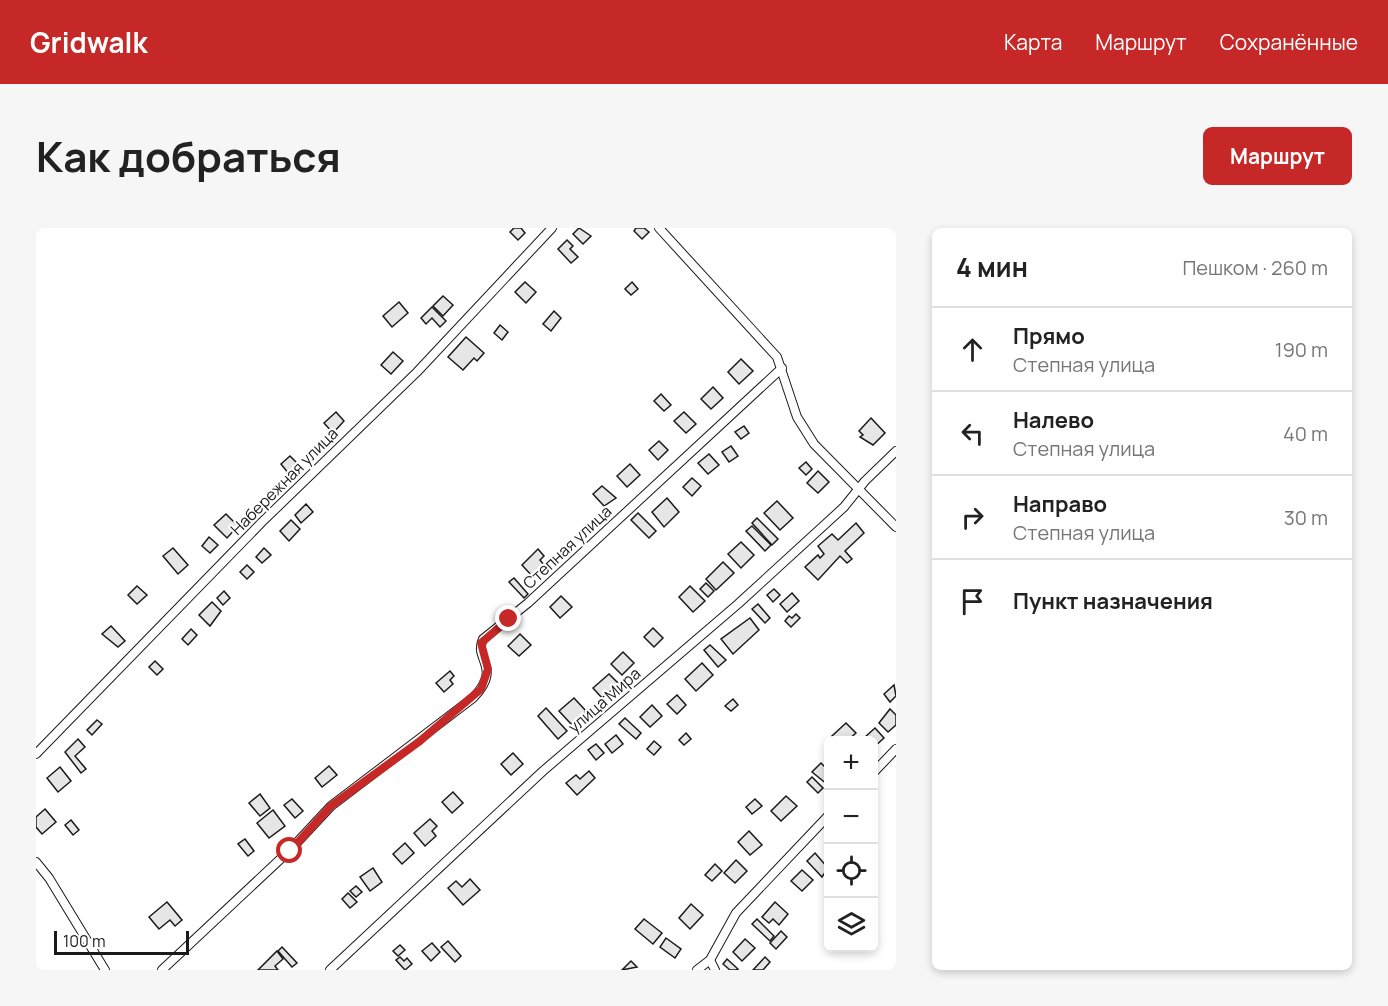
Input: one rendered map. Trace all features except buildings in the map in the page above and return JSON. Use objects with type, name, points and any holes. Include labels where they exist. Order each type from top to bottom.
[{"type":"street","name":"Набережная улица","points":[[36,754],[262,522],[417,372],[552,228]]},
{"type":"street","points":[[660,228],[777,357],[797,417],[814,444],[896,527]]},
{"type":"street","name":"Степная улица","points":[[162,970],[290,851],[331,806],[472,698],[481,689],[488,669],[482,649],[483,639],[528,603],[782,368]]},
{"type":"street","name":"улица Мира","points":[[330,970],[543,771],[738,604],[844,507],[896,451]]},
{"type":"street","points":[[878,767],[896,749]]},
{"type":"street","points":[[697,970],[710,960],[736,913],[824,820]]},
{"type":"street","points":[[36,862],[49,878],[105,970]]},
{"type":"street","points":[[710,960],[714,970]]},
{"type":"route","points":[[290,851],[331,806],[363,785],[420,741],[481,689],[488,669],[481,643],[509,619]]}]
